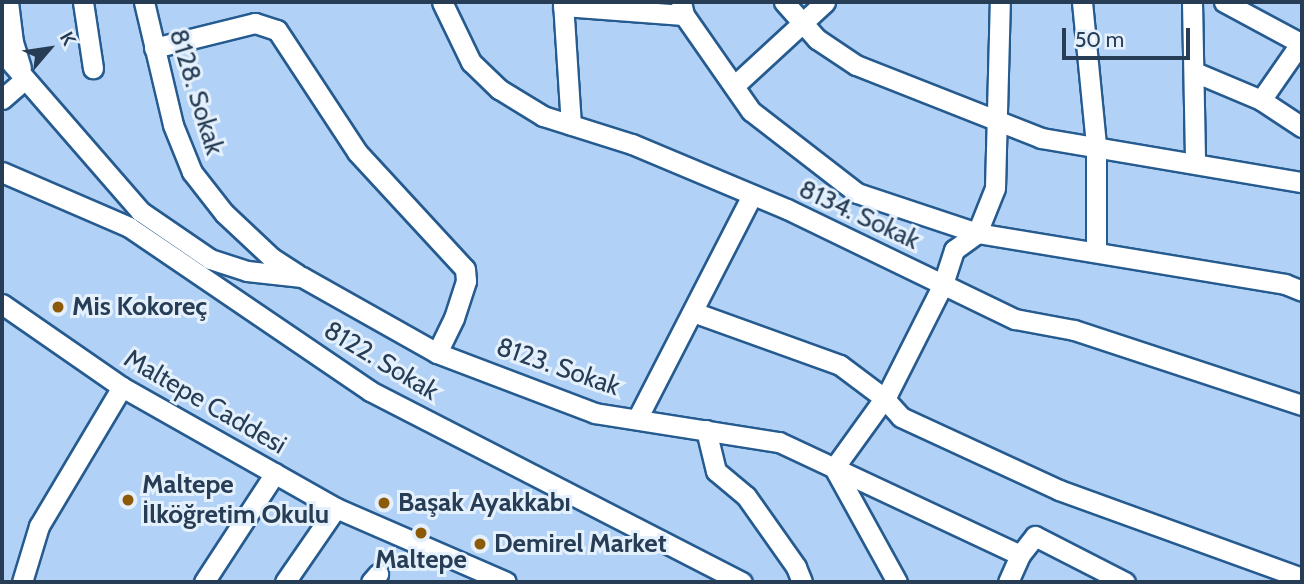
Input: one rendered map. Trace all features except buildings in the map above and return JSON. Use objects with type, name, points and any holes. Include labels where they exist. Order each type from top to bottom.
[{"type":"street","points":[[2,99],[25,79],[13,42],[8,2]]},
{"type":"street","points":[[83,2],[93,68]]},
{"type":"street","name":"8128. Sokak","points":[[144,2],[173,125],[192,172],[224,213],[272,257],[302,277]]},
{"type":"street","name":"8134. Sokak","points":[[442,2],[471,62],[510,96],[543,116],[632,144],[752,195],[1015,319],[1074,330],[1302,405]]},
{"type":"street","points":[[784,2],[802,25],[856,65],[1041,138],[1096,144],[1302,182]]},
{"type":"street","points":[[734,86],[825,2]]},
{"type":"street","points":[[897,582],[834,468],[884,398],[943,284],[954,250],[977,233],[995,188],[1000,2]]},
{"type":"street","points":[[1082,2],[1096,144],[1096,252]]},
{"type":"street","points":[[1192,2],[1197,72],[1195,162]]},
{"type":"street","points":[[1224,2],[1301,42],[1261,100]]},
{"type":"street","points":[[571,125],[563,4],[683,8],[751,111],[857,193],[977,233],[1285,284],[1302,291]]},
{"type":"street","points":[[154,48],[255,23],[276,30],[357,152],[464,268],[466,281],[454,318],[437,353]]},
{"type":"street","name":"8123. Sokak","points":[[2,52],[140,211],[210,259],[247,271],[302,277],[437,353],[595,412],[779,442],[1020,555]]},
{"type":"street","points":[[1197,72],[1261,100],[1302,127]]},
{"type":"street","name":"8122. Sokak","points":[[2,172],[99,211],[370,391],[742,582]]},
{"type":"street","points":[[637,419],[752,195]]},
{"type":"street","points":[[99,211],[140,211]]},
{"type":"street","name":"Maltepe Caddesi","points":[[2,304],[122,387],[336,508],[473,575],[506,582]]},
{"type":"street","points":[[693,312],[840,365],[884,398],[901,417],[1059,489],[1302,578]]},
{"type":"street","points":[[22,582],[39,526],[122,387]]},
{"type":"street","points":[[706,430],[716,471],[746,496],[796,567],[802,582]]},
{"type":"street","points":[[204,582],[275,473]]},
{"type":"street","points":[[285,582],[336,508]]},
{"type":"street","points":[[1008,582],[1020,555],[1035,536],[1125,582]]},
{"type":"place","name":"Mis Kokoreç","points":[[58,307]]},
{"type":"place","name":"Maltepe İlköğretim Okulu","points":[[128,500]]},
{"type":"place","name":"Başak Ayakkabı","points":[[384,503]]},
{"type":"place","name":"Maltepe","points":[[421,533]]},
{"type":"place","name":"Demirel Market","points":[[480,544]]}]
